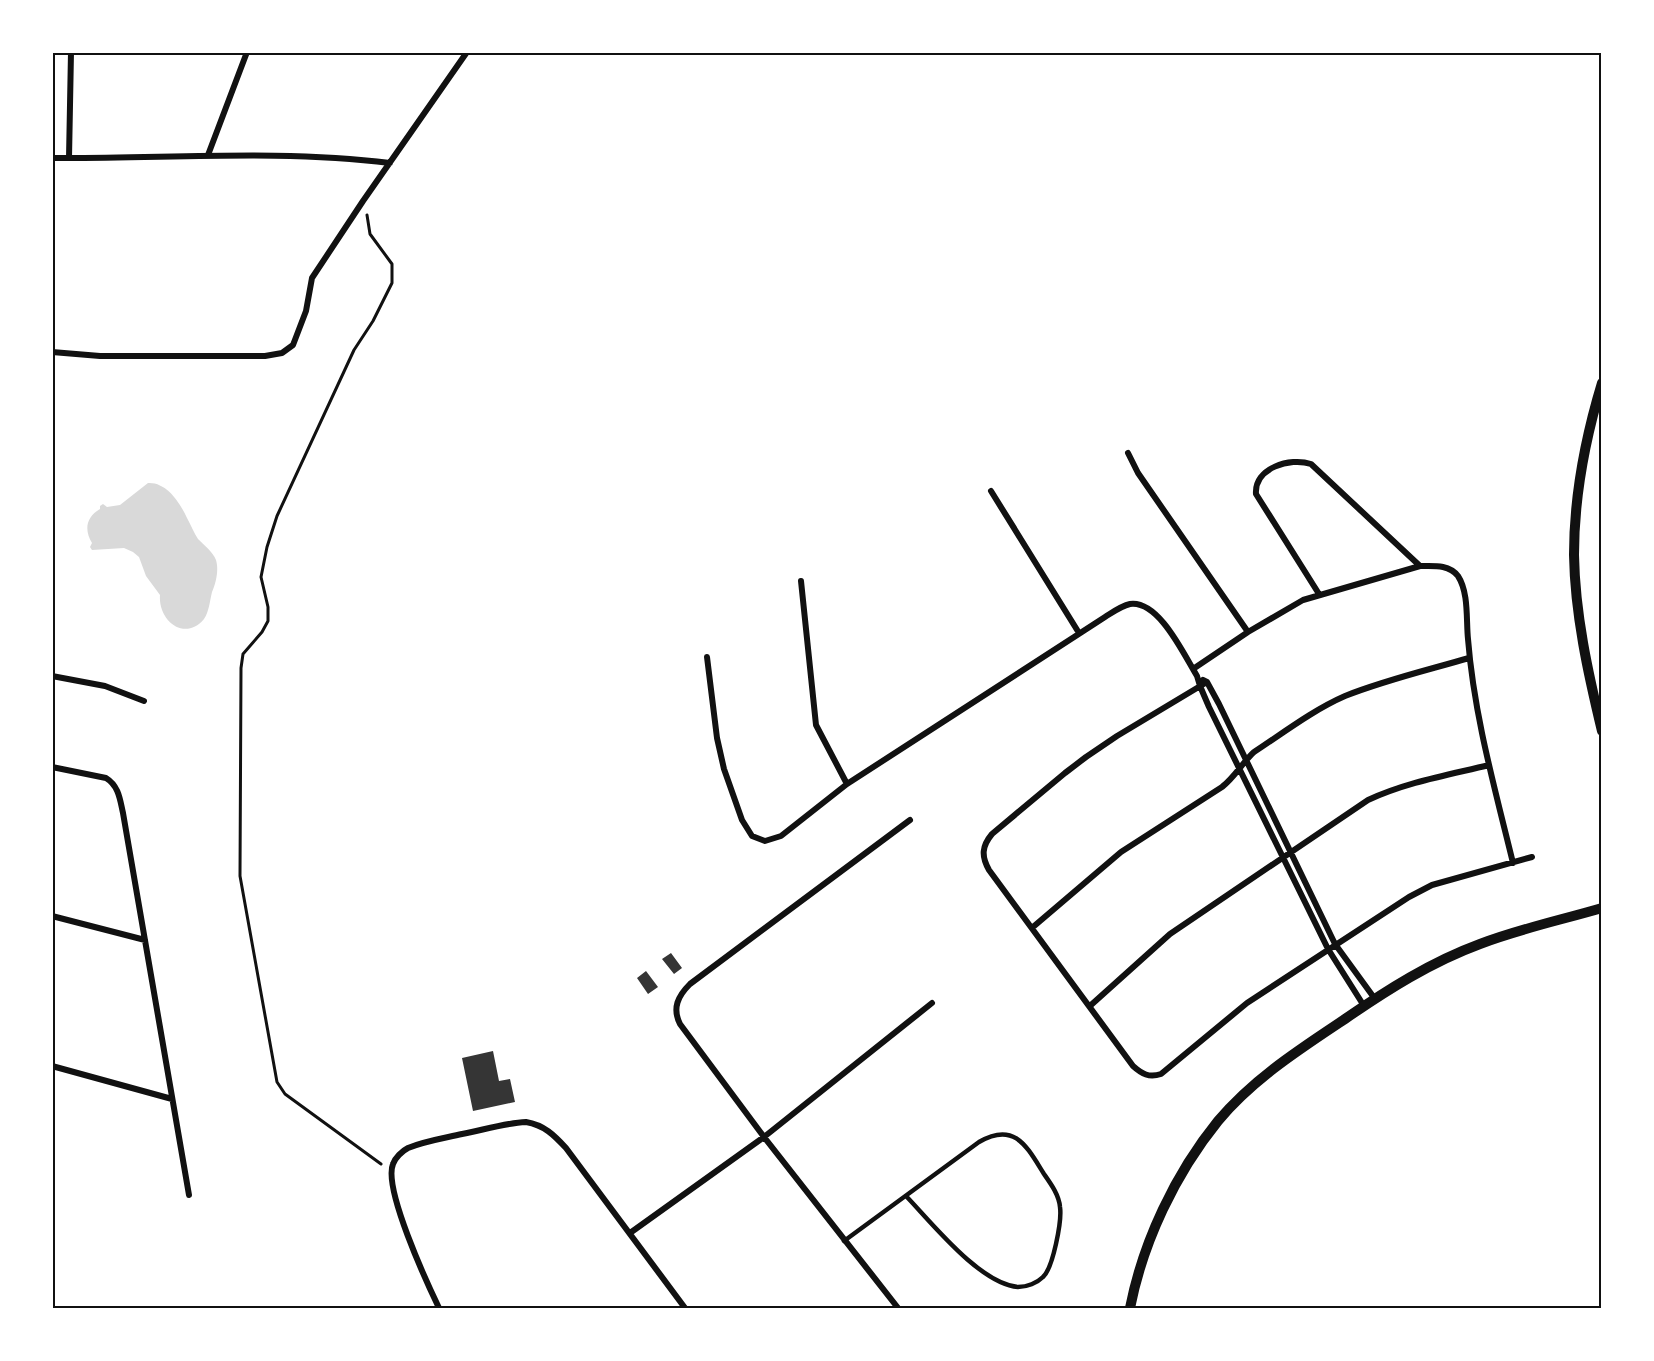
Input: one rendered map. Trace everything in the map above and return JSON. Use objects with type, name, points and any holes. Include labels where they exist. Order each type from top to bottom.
[{"type":"street","points":[[69,158],[71,52]]},
{"type":"street","points":[[208,155],[247,52]]},
{"type":"street","points":[[52,352],[100,356],[265,356],[282,353],[293,345],[299,332],[306,311],[312,278],[467,52]]},
{"type":"street","points":[[52,158],[208,155],[338,157],[390,164]]},
{"type":"street","points":[[1602,383],[1590,421],[1582,462],[1576,503],[1574,555],[1578,608],[1586,662],[1602,731]]},
{"type":"street","points":[[1128,453],[1138,473],[1248,632]]},
{"type":"street","points":[[1319,594],[1256,494],[1257,482],[1272,468],[1292,462],[1311,464],[1420,566]]},
{"type":"street","points":[[991,491],[1079,633]]},
{"type":"street","points":[[1193,669],[1278,613],[1303,600],[1420,566],[1447,568],[1458,577],[1465,601],[1471,675],[1489,765],[1513,863]]},
{"type":"street","points":[[801,581],[816,725],[847,784]]},
{"type":"street","points":[[707,657],[717,738],[724,769],[742,820],[752,836],[765,841],[781,836],[847,784],[1079,633],[1123,606],[1131,604],[1146,606],[1163,621],[1197,676],[1328,949],[1364,1006]]},
{"type":"street","points":[[1032,927],[1121,852],[1222,787],[1230,781],[1246,759],[1322,709],[1344,697],[1469,658]]},
{"type":"street","points":[[52,676],[105,686],[144,701]]},
{"type":"street","points":[[1197,676],[1207,682],[1335,945],[1375,999]]},
{"type":"street","points":[[1207,682],[1065,772],[987,840],[983,849],[984,861],[1091,1005],[1133,1066],[1147,1076],[1156,1076],[1170,1067],[1247,1003],[1409,897],[1432,885],[1532,857]]},
{"type":"street","points":[[1091,1005],[1170,934],[1292,854],[1368,800],[1388,790],[1489,765]]},
{"type":"street","points":[[52,767],[106,778],[117,789],[189,1195]]},
{"type":"street","points":[[898,1308],[764,1137],[681,1024],[676,1011],[679,997],[690,984],[910,820]]},
{"type":"street","points":[[1130,1308],[1146,1253],[1161,1214],[1180,1179],[1219,1120],[1252,1087],[1284,1060],[1364,1006],[1441,961],[1480,944],[1602,908]]},
{"type":"street","points":[[52,916],[145,940]]},
{"type":"street","points":[[630,1233],[764,1137],[932,1003]]},
{"type":"street","points":[[52,1066],[172,1099]]},
{"type":"street","points":[[439,1308],[414,1255],[399,1208],[392,1177],[392,1166],[407,1148],[516,1122],[537,1124],[547,1129],[566,1148],[685,1308]]},
{"type":"lane","points":[[844,1241],[991,1134],[1012,1136],[1027,1146],[1055,1191],[1060,1205],[1060,1216],[1049,1269],[1044,1277],[1028,1286],[1017,1287],[996,1279],[954,1248],[906,1196]]},
{"type":"path","points":[[363,201],[370,234],[392,264],[392,283],[354,351],[277,516],[263,560],[261,577],[268,607],[268,621],[262,632],[243,654],[241,668],[240,876],[277,1082],[285,1094],[379,1163],[392,1166]]},
{"type":"shaded area","points":[[148,483],[161,486],[172,494],[198,539],[211,551],[216,560],[217,576],[207,613],[197,626],[189,629],[174,625],[168,620],[163,613],[160,595],[146,576],[139,557],[133,552],[124,548],[92,550],[90,547],[92,543],[87,529],[88,524],[100,506],[103,504],[107,507],[120,505]]},
{"type":"building","points":[[671,953],[682,968],[674,974],[662,959]]},
{"type":"building","points":[[646,971],[658,987],[648,994],[637,978]]},
{"type":"building","points":[[493,1051],[499,1081],[510,1079],[515,1102],[473,1111],[462,1058]]}]
